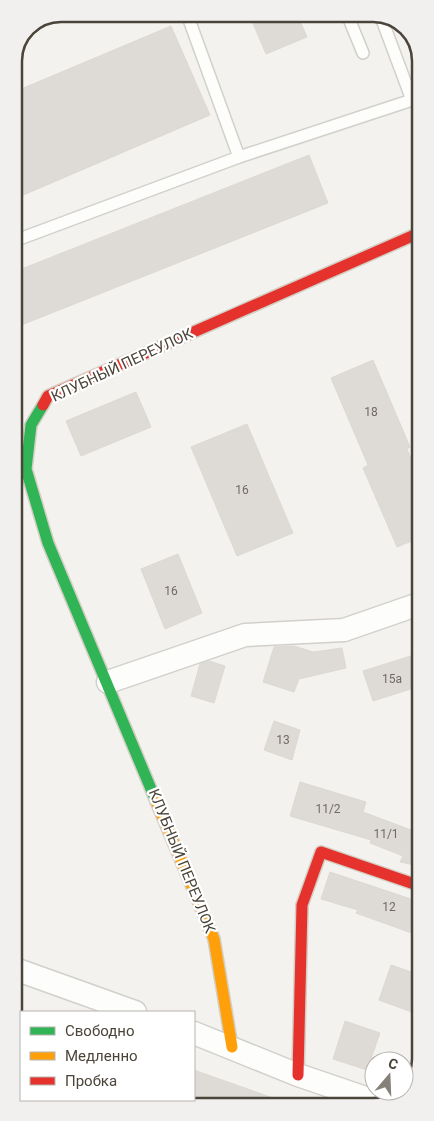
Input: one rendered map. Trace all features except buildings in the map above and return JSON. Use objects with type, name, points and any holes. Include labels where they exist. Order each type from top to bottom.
[{"type":"street","name":"КЛУБНЫЙ ПЕРЕУЛОК","points":[[232,1047],[214,939],[108,682],[48,543],[26,468],[31,425],[48,396],[412,236]]},
{"type":"street","points":[[108,682],[245,635],[344,630],[412,607]]},
{"type":"street","points":[[298,1074],[302,905],[321,852],[412,883]]},
{"type":"street","points":[[23,972],[133,1011]]},
{"type":"street","points":[[195,1033],[298,1074],[366,1098]]},
{"type":"lane","points":[[190,23],[239,157]]},
{"type":"lane","points":[[351,23],[363,53]]},
{"type":"lane","points":[[23,238],[239,157],[412,100],[384,24]]},
{"type":"traffic: fast","points":[[43,405],[31,425],[26,469],[48,543],[156,801]]},
{"type":"traffic: slow","points":[[156,801],[214,939],[232,1047]]},
{"type":"traffic: jam","points":[[43,405],[48,396],[412,236]]},
{"type":"traffic: jam","points":[[298,1075],[302,905],[321,852],[412,883]]}]
